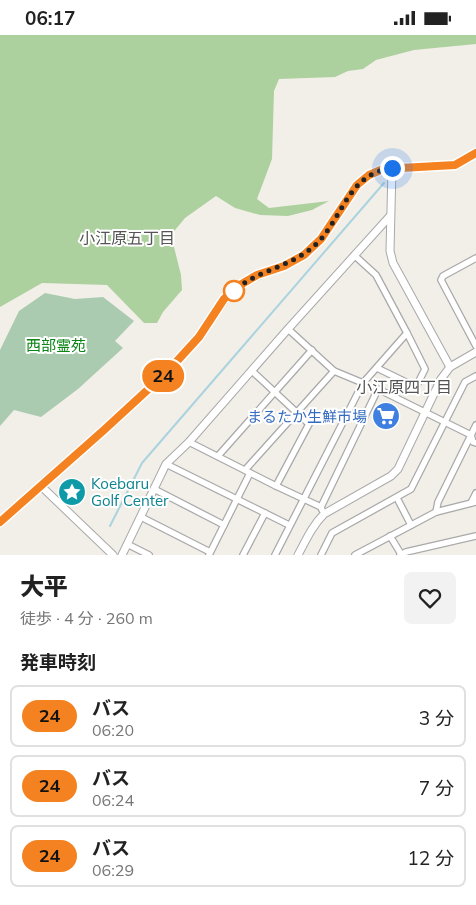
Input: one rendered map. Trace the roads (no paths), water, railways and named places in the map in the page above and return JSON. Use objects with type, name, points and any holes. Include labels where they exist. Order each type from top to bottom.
[{"type":"main road","points":[[0,522],[167,372],[199,337],[224,299],[240,285],[257,275],[284,266],[304,255],[321,239],[357,185],[369,175],[383,169],[455,165],[476,153]]},
{"type":"street","points":[[392,168],[390,216],[392,263],[450,367]]},
{"type":"street","points":[[122,555],[166,464],[189,442],[390,216]]},
{"type":"street","points":[[354,255],[376,275],[425,369],[416,387],[377,368]]},
{"type":"street","points":[[476,258],[444,276],[441,280],[476,346]]},
{"type":"street","points":[[288,329],[334,371],[363,383]]},
{"type":"street","points":[[275,555],[363,383],[407,333]]},
{"type":"street","points":[[218,456],[312,351]]},
{"type":"street","points":[[298,555],[317,521],[324,514],[392,476],[398,469],[441,379],[450,367],[476,352]]},
{"type":"street","points":[[252,371],[309,424],[276,486]]},
{"type":"street","points":[[141,517],[210,554],[238,499],[248,472],[297,412],[334,371]]},
{"type":"street","points":[[321,555],[332,533],[411,489],[465,383],[476,377]]},
{"type":"street","points":[[320,507],[378,389],[471,435],[473,442],[476,443]]},
{"type":"street","points":[[436,512],[438,502],[476,425]]},
{"type":"street","points":[[189,442],[320,507],[324,514]]},
{"type":"street","points":[[166,464],[289,525]]},
{"type":"street","points":[[41,486],[114,555]]},
{"type":"street","points":[[154,489],[224,525]]},
{"type":"street","points":[[355,555],[436,512],[474,503],[476,493]]},
{"type":"street","points":[[397,498],[411,525]]},
{"type":"street","points":[[243,555],[265,513]]},
{"type":"street","points":[[390,535],[400,555],[476,535]]},
{"type":"street","points":[[127,545],[149,555]]},
{"type":"waterway","points":[[110,526],[142,463],[384,183]]},
{"type":"place","name":"まるたか生鮮市場","points":[[386,416]]},
{"type":"place","name":"Koebaru Golf Center","points":[[72,492]]},
{"type":"district","name":"小江原五丁目","points":[[127,238]]},
{"type":"district","name":"小江原四丁目","points":[[404,387]]},
{"type":"park label","name":"西部霊苑","points":[[56,345]]}]
